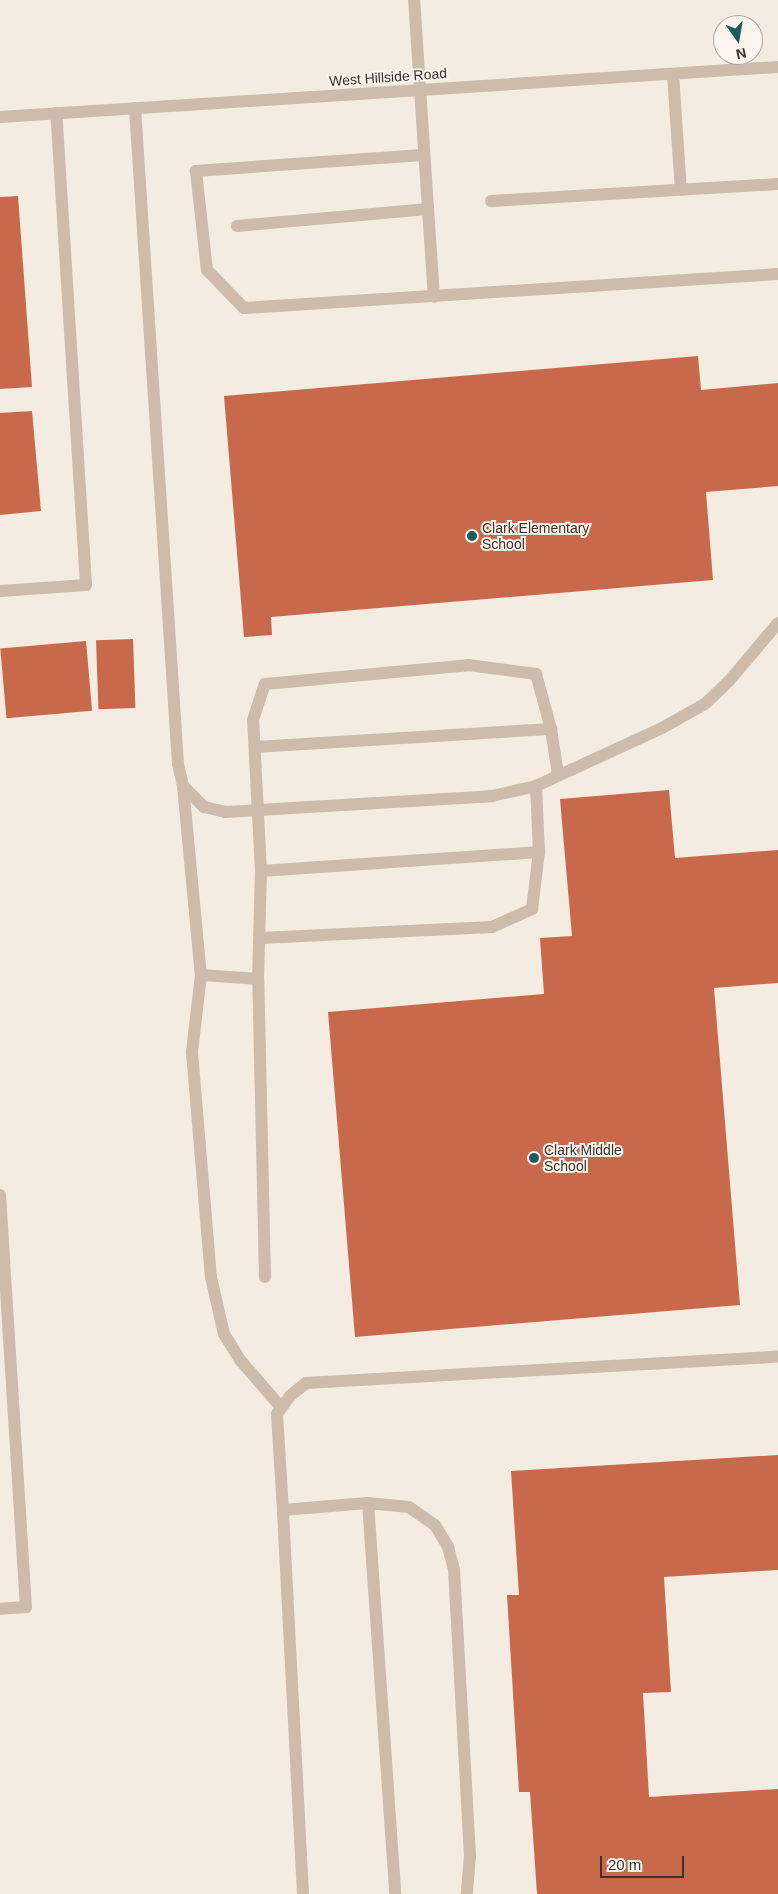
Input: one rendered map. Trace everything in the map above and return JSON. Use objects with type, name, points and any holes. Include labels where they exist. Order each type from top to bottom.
[{"type":"street","points":[[414,0],[434,297]]},
{"type":"street","name":"West Hillside Road","points":[[0,116],[778,67]]},
{"type":"street","points":[[672,74],[681,190]]},
{"type":"street","points":[[135,108],[178,764],[183,786],[201,975],[192,1052],[211,1277],[224,1334],[241,1361],[280,1406]]},
{"type":"street","points":[[0,591],[86,585],[56,113]]},
{"type":"street","points":[[423,154],[196,171],[207,270],[244,308],[778,274]]},
{"type":"street","points":[[491,201],[778,184]]},
{"type":"street","points":[[237,226],[428,209]]},
{"type":"street","points":[[183,786],[204,807],[226,812],[492,796],[536,786],[558,774],[662,728],[705,704],[778,623]]},
{"type":"street","points":[[264,1277],[258,979],[261,870],[252,720],[265,684],[468,666],[536,674],[551,729],[558,774]]},
{"type":"street","points":[[255,747],[551,729]]},
{"type":"street","points":[[260,938],[492,927],[532,909],[539,852],[536,786]]},
{"type":"street","points":[[261,870],[539,852]]},
{"type":"street","points":[[201,975],[258,979]]},
{"type":"street","points":[[0,1195],[26,1607],[0,1609]]},
{"type":"street","points":[[303,1894],[283,1510],[275,1425],[280,1406],[306,1383],[778,1357]]},
{"type":"street","points":[[283,1510],[368,1503],[409,1507],[435,1525],[448,1547],[454,1570],[470,1856],[467,1894]]},
{"type":"street","points":[[368,1503],[395,1894]]},
{"type":"building","points":[[18,196],[32,387],[0,389],[0,197]]},
{"type":"building","name":"Clark Elementary School","points":[[698,356],[701,390],[778,383],[778,486],[706,492],[713,580],[271,617],[272,635],[244,637],[224,396]]},
{"type":"building","points":[[32,411],[41,511],[0,515],[0,413]]},
{"type":"building","points":[[133,639],[135,708],[98,709],[96,640]]},
{"type":"building","points":[[86,641],[92,711],[6,718],[0,648]]},
{"type":"building","name":"Clark Middle School","points":[[669,790],[675,858],[778,850],[778,983],[714,988],[740,1305],[355,1337],[328,1012],[544,994],[540,938],[572,936],[560,799]]},
{"type":"building","points":[[778,1455],[778,1570],[664,1577],[671,1692],[643,1693],[649,1797],[778,1789],[778,1894],[537,1894],[530,1792],[519,1792],[507,1595],[519,1595],[511,1471]]},
{"type":"place","name":"Clark Elementary School","points":[[472,536]]},
{"type":"place","name":"Clark Middle School","points":[[534,1158]]}]
